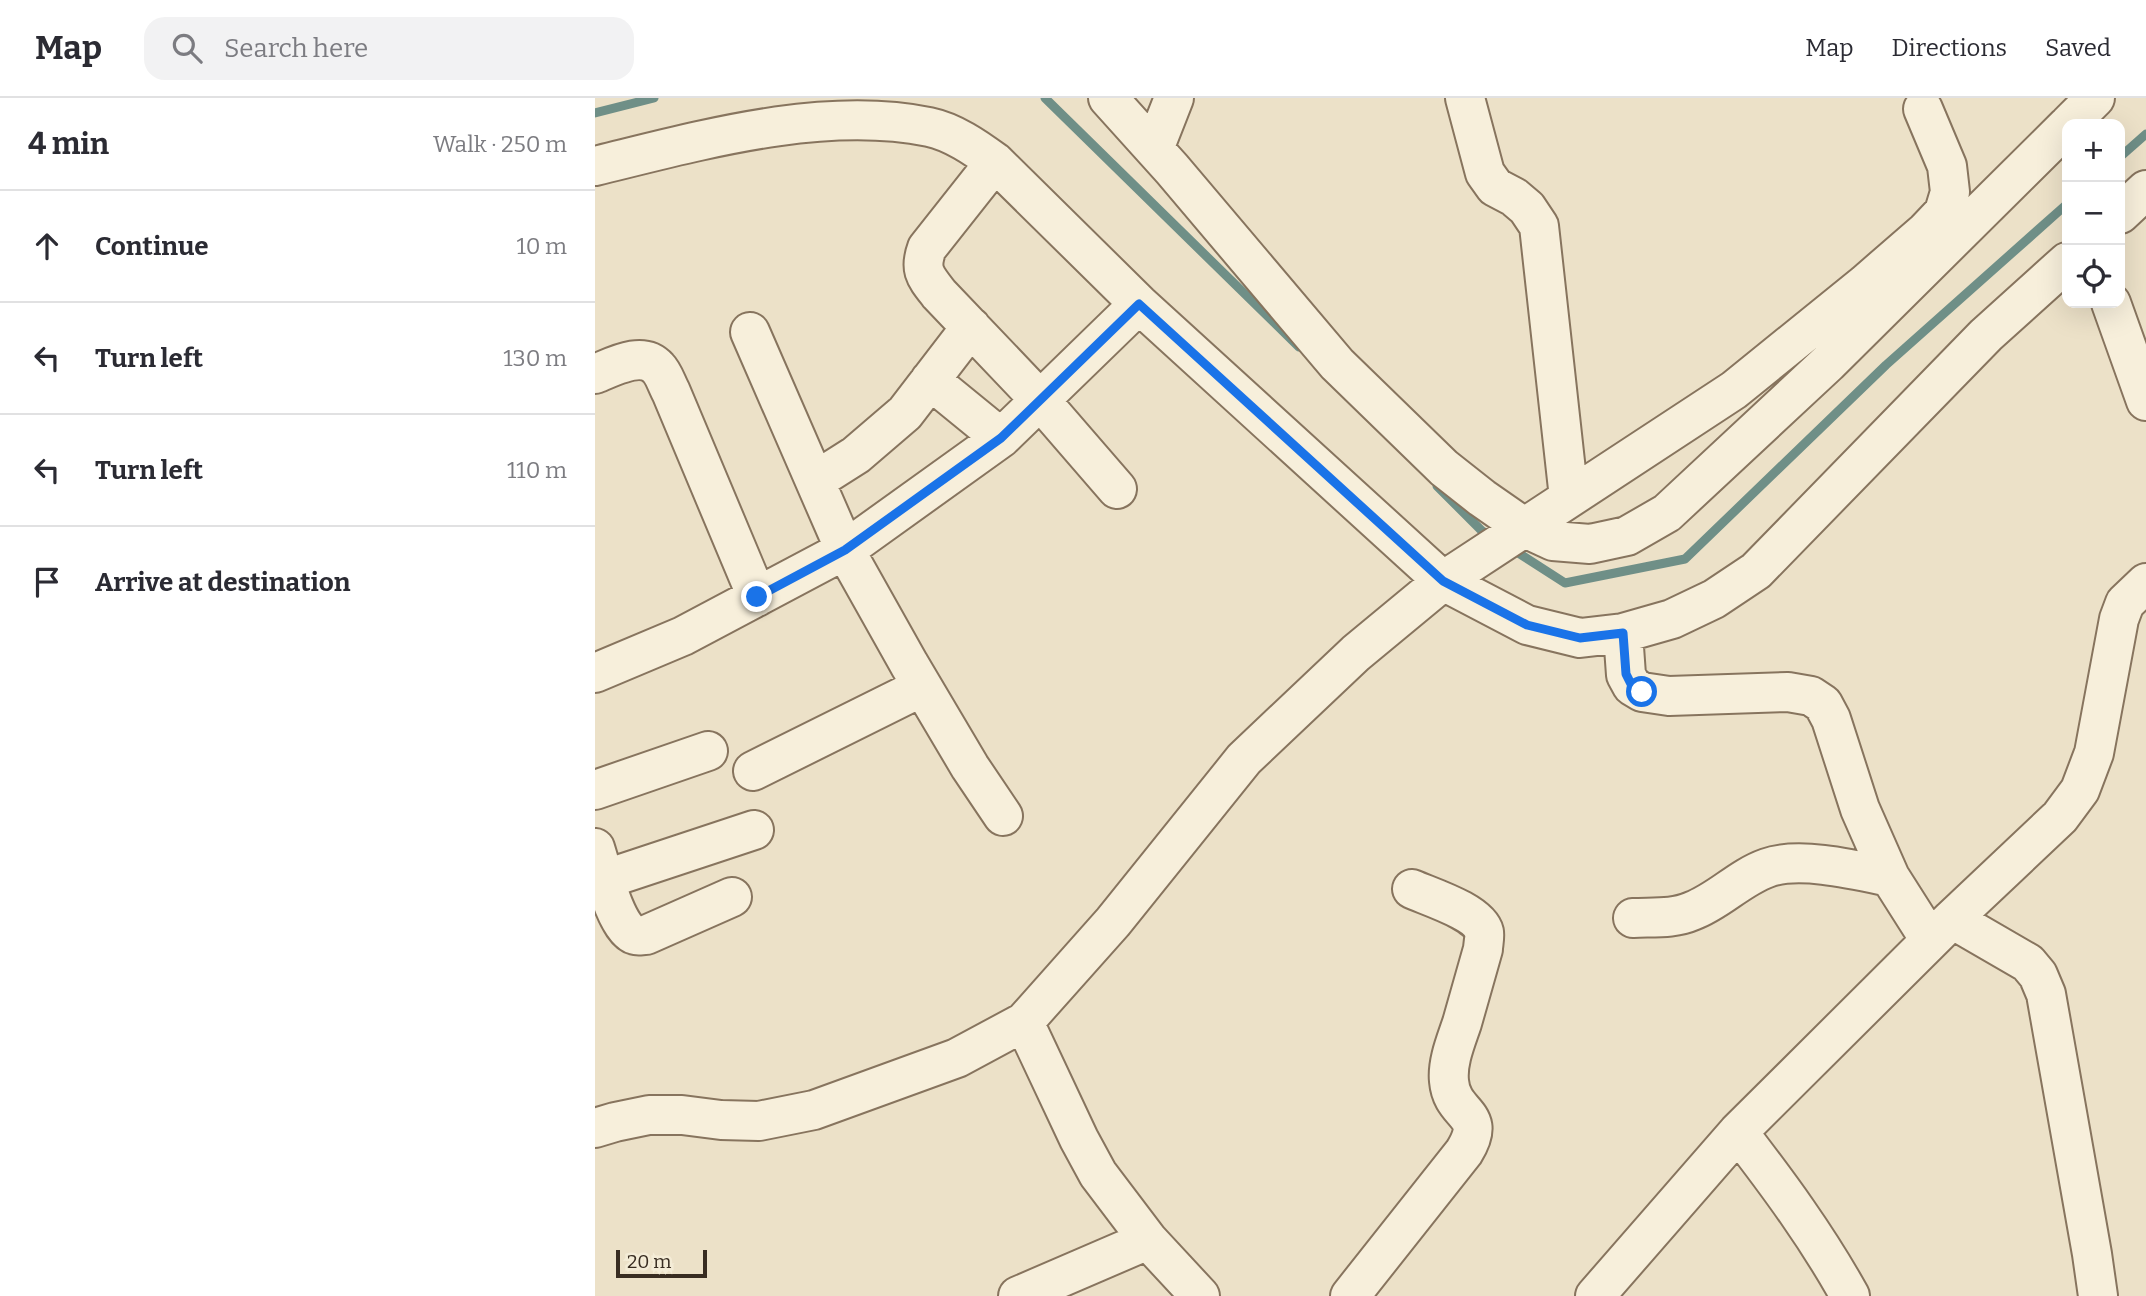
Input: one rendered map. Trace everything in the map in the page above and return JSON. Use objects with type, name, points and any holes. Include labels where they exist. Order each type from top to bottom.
[{"type":"street","points":[[1108,98],[1338,364],[1444,468],[1522,530],[1553,541],[1590,544],[1627,536],[1667,513],[1828,363],[2062,131]]},
{"type":"street","points":[[1154,149],[1174,98]]},
{"type":"street","points":[[1465,98],[1485,173],[1495,187],[1527,208],[1539,226],[1569,498]]},
{"type":"street","points":[[2074,119],[2095,98]]},
{"type":"street","points":[[595,1128],[649,1115],[759,1121],[814,1110],[957,1058],[1024,1022],[1113,922],[1244,758],[1356,653],[1448,577],[1734,390],[1875,275],[1944,212],[1950,192],[1947,166],[1923,109]]},
{"type":"street","points":[[595,166],[733,133],[822,122],[883,121],[932,127],[969,143],[995,162],[1139,304],[1448,577],[1527,625],[1580,638],[1623,633],[1672,619],[1714,599],[1756,571],[1986,335],[2062,267]]},
{"type":"street","points":[[995,162],[927,248],[922,262],[925,274],[939,293],[1040,400],[1117,489]]},
{"type":"street","points":[[2125,209],[2146,190]]},
{"type":"street","points":[[595,673],[683,636],[845,550],[1001,438],[1139,304]]},
{"type":"street","points":[[2113,308],[2146,401]]},
{"type":"street","points":[[815,481],[856,455],[905,413],[971,327]]},
{"type":"street","points":[[750,331],[845,550],[922,687],[1003,816]]},
{"type":"street","points":[[595,374],[633,360],[648,360],[659,368],[757,597]]},
{"type":"street","points":[[930,380],[1001,438]]},
{"type":"street","points":[[1595,1296],[1738,1132],[1941,929],[2060,817],[2080,790],[2094,753],[2119,619],[2125,603],[2146,583]]},
{"type":"street","points":[[1623,633],[1626,674],[1632,686],[1642,692],[1669,696],[1788,692],[1811,696],[1823,704],[1831,719],[1860,809],[1890,877],[1941,929],[2028,963],[2038,975],[2046,994],[2098,1296]]},
{"type":"street","points":[[753,771],[922,687]]},
{"type":"street","points":[[595,790],[708,751]]},
{"type":"street","points":[[732,897],[646,935],[634,935],[626,929],[603,891],[754,830]]},
{"type":"street","points":[[1633,918],[1678,916],[1694,911],[1747,877],[1770,867],[1798,864],[1843,867],[1890,877]]},
{"type":"street","points":[[1350,1296],[1464,1152],[1475,1129],[1470,1118],[1455,1103],[1448,1079],[1452,1055],[1483,950],[1484,933],[1478,921],[1466,913],[1412,889]]},
{"type":"street","points":[[1024,1022],[1098,1174],[1148,1240],[1200,1296]]},
{"type":"street","points":[[1738,1132],[1780,1186],[1833,1265],[1850,1296]]},
{"type":"street","points":[[1024,1295],[1148,1240]]},
{"type":"waterway","points":[[595,113],[654,98]]},
{"type":"waterway","points":[[1045,98],[1299,347]]},
{"type":"waterway","points":[[2125,153],[2146,134]]},
{"type":"waterway","points":[[1512,549],[1565,583],[1685,559],[1886,365],[2062,208]]},
{"type":"waterway","points":[[1437,486],[1482,531],[1494,538]]},
{"type":"route","points":[[757,597],[845,550],[1001,438],[1139,304],[1443,581],[1527,625],[1580,638],[1623,633],[1626,674],[1632,686],[1642,692]]}]
